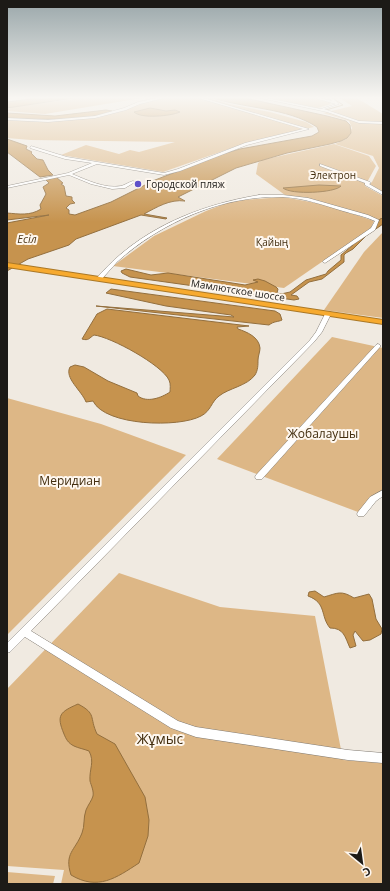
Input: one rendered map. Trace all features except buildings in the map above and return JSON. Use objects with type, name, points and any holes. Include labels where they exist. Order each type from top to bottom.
[{"type":"highway","name":"Мамлютское шоссе","points":[[7,265],[383,322]]},
{"type":"street","points":[[31,147],[66,158],[164,174],[179,170],[246,144],[267,139]]},
{"type":"street","points":[[7,187],[42,178],[68,174],[96,163]]},
{"type":"street","points":[[321,165],[367,184],[383,194]]},
{"type":"street","points":[[68,174],[92,183],[112,188],[124,187],[133,182]]},
{"type":"street","points":[[98,279],[122,254],[166,226],[231,200],[275,196],[309,200],[377,220],[373,229],[325,262]]},
{"type":"street","points":[[7,649],[312,341],[319,332],[328,314]]},
{"type":"street","points":[[259,477],[378,346]]},
{"type":"street","points":[[361,514],[373,499],[383,493]]},
{"type":"street","points":[[24,631],[175,725],[196,732],[348,755],[383,758]]},
{"type":"green space","points":[[14,139],[266,139],[243,144],[163,172],[61,155],[86,145],[119,154],[130,150],[139,152],[175,142]]},
{"type":"green space","points":[[346,139],[383,139],[383,193],[368,185],[372,182],[379,168],[373,156],[335,144]]},
{"type":"green space","name":"Электрон","points":[[334,144],[369,156],[376,166],[365,186],[383,196],[383,222],[329,204],[285,195],[256,174],[258,163],[262,160]]},
{"type":"green space","name":"Қайың","points":[[283,197],[327,205],[374,221],[371,228],[284,288],[113,266],[154,236],[206,211],[232,201]]},
{"type":"green space","points":[[383,232],[383,318],[324,310],[364,252]]},
{"type":"green space","name":"Жобалаушы","points":[[332,337],[383,348],[383,490],[358,512],[217,459]]},
{"type":"green space","name":"Меридиан","points":[[7,398],[101,424],[186,455],[7,635]]},
{"type":"green space","name":"Жұмыс","points":[[119,573],[220,607],[315,616],[343,760],[383,763],[383,884],[61,884],[64,870],[7,866],[7,689]]},
{"type":"green space","points":[[7,872],[55,876],[53,884],[7,884]]},
{"type":"water","points":[[7,139],[27,146],[26,149],[32,152],[31,153],[37,159],[43,160],[48,170],[53,175],[40,177],[7,152]]},
{"type":"water","name":"Есіл","points":[[298,139],[346,139],[330,144],[287,153],[236,168],[178,197],[185,201],[169,202],[144,214],[167,218],[166,219],[141,215],[76,239],[69,245],[28,259],[7,271],[7,223],[49,215],[7,220],[7,213],[29,214],[41,209],[40,205],[46,194],[43,187],[49,183],[46,180],[56,177],[63,183],[61,184],[64,186],[66,196],[72,197],[72,200],[75,203],[70,204],[66,208],[69,210],[69,214],[75,215],[111,202],[155,180],[240,149]]},
{"type":"water","points":[[319,185],[341,186],[322,192],[295,192],[283,188]]},
{"type":"water","points":[[383,218],[383,224],[367,235],[353,249],[344,255],[344,262],[322,279],[309,282],[291,295],[297,296],[299,299],[294,300],[130,277],[121,271],[126,269],[151,275],[168,273],[245,285],[258,282],[253,280],[258,279],[276,287],[278,289],[277,293],[281,294],[290,292],[306,280],[326,274],[341,260],[341,255],[353,245],[352,244],[374,229],[380,219]]},
{"type":"water","points":[[111,289],[275,311],[280,314],[282,320],[269,325],[96,306],[234,317],[231,315],[166,306],[106,293]]},
{"type":"water","points":[[107,309],[249,326],[237,327],[255,338],[259,344],[260,350],[256,373],[252,379],[223,393],[214,401],[204,414],[191,420],[160,423],[127,420],[112,416],[100,409],[93,401],[86,402],[69,376],[70,367],[75,365],[84,367],[108,381],[137,393],[138,396],[146,399],[158,398],[170,392],[170,385],[169,380],[157,367],[123,346],[94,335],[88,339],[82,339],[97,314]]},
{"type":"water","points":[[315,591],[324,597],[342,593],[354,598],[369,594],[372,599],[376,619],[382,629],[381,634],[370,640],[363,641],[355,631],[353,635],[356,646],[350,648],[341,631],[335,628],[330,628],[318,602],[308,596],[309,592]]},
{"type":"water","points":[[78,704],[84,707],[92,716],[97,734],[115,744],[145,797],[149,820],[148,836],[139,863],[106,881],[90,882],[81,880],[71,875],[69,868],[71,852],[82,833],[85,813],[93,794],[90,781],[92,762],[91,755],[89,751],[72,745],[66,739],[60,722],[61,715],[67,709]]},
{"type":"place","name":"Городской пляж","points":[[138,184]]}]
